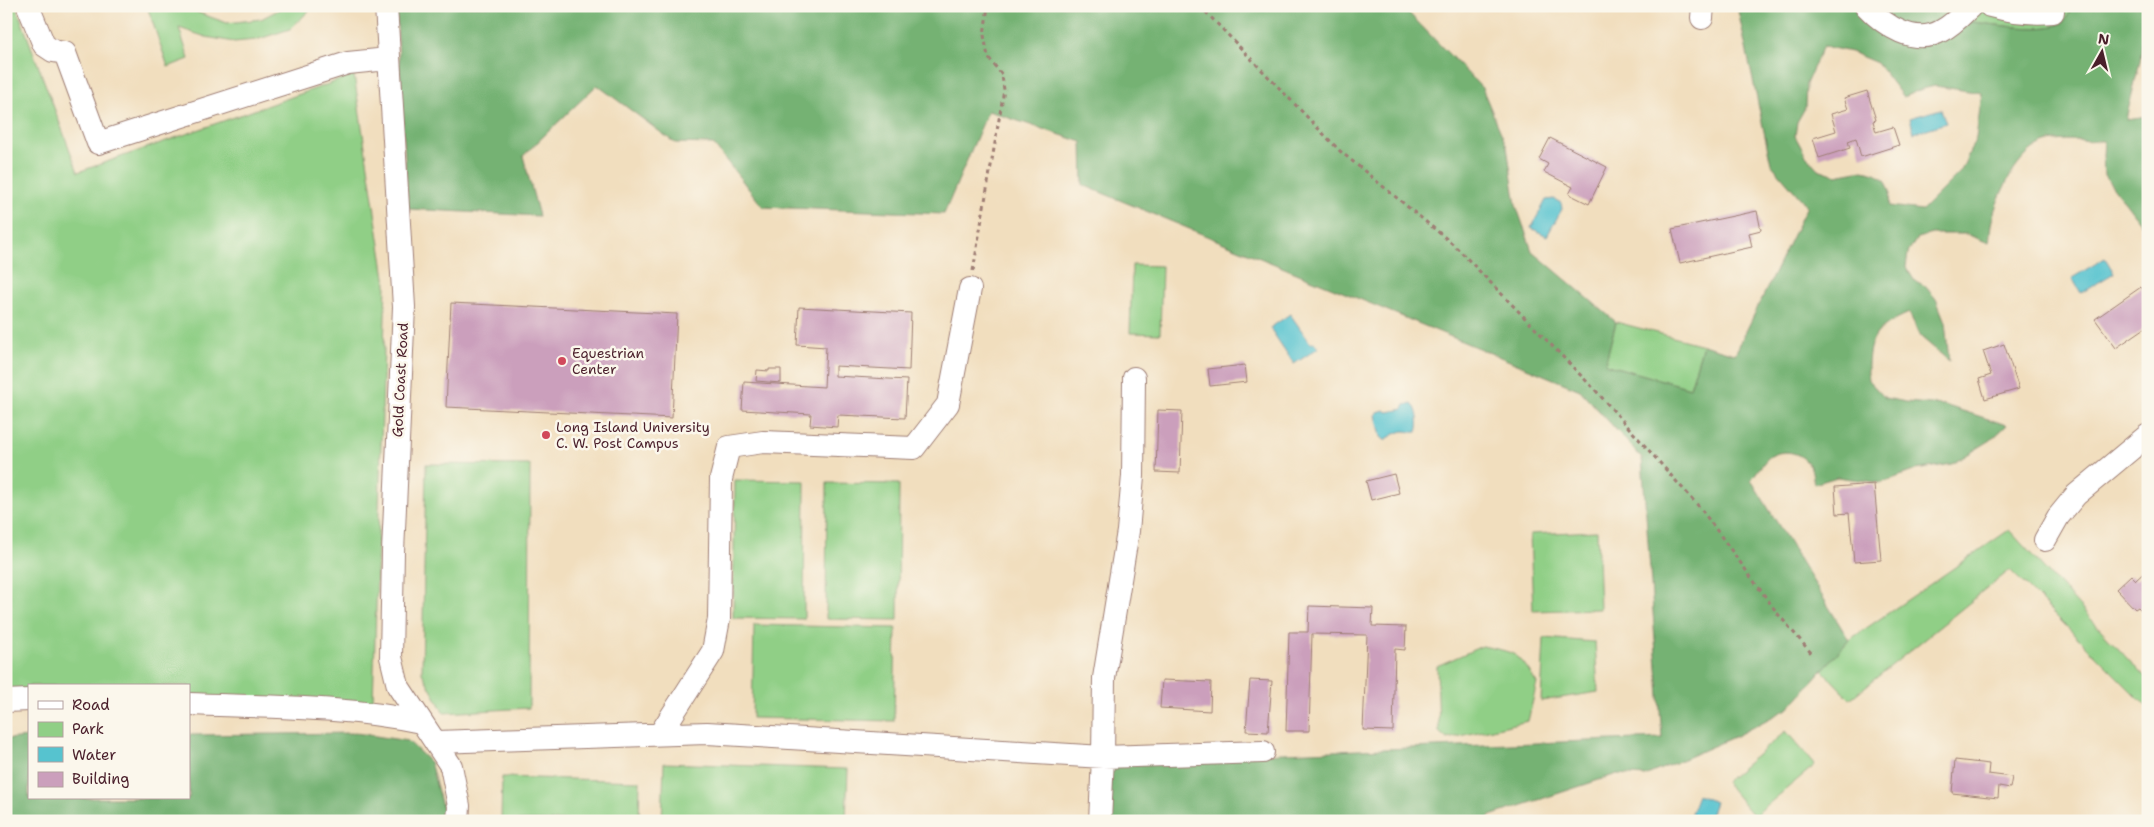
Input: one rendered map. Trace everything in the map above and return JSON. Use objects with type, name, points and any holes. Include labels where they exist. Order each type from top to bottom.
[{"type":"street","points":[[28,6],[44,45],[52,51],[65,53],[98,143],[348,63],[388,59]]},
{"type":"street","name":"Gold Coast Road","points":[[386,6],[404,306],[393,552],[391,657],[398,686],[421,722],[437,742],[451,766],[459,806],[458,821]]},
{"type":"street","points":[[1866,6],[1876,18],[1891,28],[1916,36],[1928,36],[1940,32],[1951,25],[1971,6]]},
{"type":"street","points":[[1990,6],[2020,13],[2035,14],[2053,12],[2053,6]]},
{"type":"street","points":[[660,734],[713,651],[720,618],[721,479],[729,447],[763,442],[914,448],[948,404],[970,289]]},
{"type":"street","points":[[1100,821],[1104,678],[1128,530],[1133,476],[1134,378]]},
{"type":"street","points":[[2045,540],[2058,517],[2076,496],[2148,435]]},
{"type":"street","points":[[6,701],[28,700]]},
{"type":"street","points":[[190,704],[309,708],[381,713],[421,722]]},
{"type":"street","points":[[437,742],[717,733],[1103,757],[1263,752]]},
{"type":"path","points":[[970,289],[1004,90],[1002,75],[988,57],[984,35],[988,6]]},
{"type":"path","points":[[1200,6],[1340,151],[1454,245],[1597,392],[1701,509],[1778,614],[1812,654]]},
{"type":"green space","points":[[6,6],[16,6],[78,172],[354,75],[386,284],[373,703],[190,705],[190,684],[28,684],[28,706],[6,706]]},
{"type":"green space","points":[[147,6],[189,6],[199,13],[227,23],[261,19],[286,6],[314,6],[290,29],[256,40],[234,42],[206,37],[179,28],[189,59],[168,67]]},
{"type":"green space","points":[[396,6],[1402,6],[1482,88],[1507,147],[1516,205],[1532,251],[1616,322],[1605,364],[1690,388],[1703,345],[1735,354],[1807,206],[1771,164],[1737,6],[1963,6],[1964,21],[2042,28],[2062,23],[2067,17],[2071,6],[2147,6],[2140,61],[2126,119],[2148,116],[2148,233],[2104,175],[2104,141],[2067,140],[2046,143],[2027,155],[2011,175],[1995,210],[1989,243],[1966,234],[1932,234],[1917,238],[1908,253],[1906,267],[1914,280],[1925,286],[1936,299],[1945,322],[1949,361],[1921,337],[1909,313],[1887,325],[1874,338],[1871,345],[1868,380],[1885,398],[1944,405],[2007,425],[1991,440],[1952,464],[1916,470],[1881,483],[1837,477],[1814,484],[1812,471],[1808,463],[1798,455],[1786,452],[1768,458],[1751,480],[1849,640],[1789,708],[1736,736],[1645,776],[1617,774],[1490,816],[1487,821],[1106,821],[1107,760],[1662,738],[1642,458],[1580,390],[1083,185],[1082,142],[988,111],[944,214],[763,207],[713,144],[675,143],[597,85],[523,156],[539,216],[408,209]],"holes":[[[1823,46],[1851,52],[1877,63],[1903,97],[1935,86],[1982,93],[1976,138],[1961,171],[1922,210],[1889,206],[1890,191],[1886,181],[1876,173],[1863,170],[1836,175],[1818,169],[1806,156],[1795,136],[1797,122],[1805,108],[1806,84]]]},
{"type":"green space","points":[[1963,6],[2071,6],[2067,18],[2062,23],[2042,28],[2029,28],[1964,21]]},
{"type":"green space","points":[[1132,265],[1162,266],[1160,334],[1130,333]]},
{"type":"green space","points":[[1616,322],[1703,345],[1690,388],[1605,364]]},
{"type":"green space","points":[[426,464],[530,465],[529,708],[444,713],[422,673]]},
{"type":"green space","points":[[735,480],[805,481],[804,619],[733,618]]},
{"type":"green space","points":[[827,483],[899,484],[898,620],[826,619]]},
{"type":"green space","points":[[2009,530],[2148,681],[2148,708],[2010,570],[1850,699],[1822,670],[1849,640]]},
{"type":"green space","points":[[1597,531],[1600,609],[1533,611],[1530,534]]},
{"type":"green space","points":[[754,625],[896,628],[894,721],[752,718]]},
{"type":"green space","points":[[1544,638],[1595,642],[1598,692],[1541,701]]},
{"type":"green space","points":[[1482,646],[1503,650],[1516,656],[1525,665],[1537,683],[1528,721],[1447,739],[1439,732],[1437,666]]},
{"type":"green space","points":[[1786,731],[1815,765],[1754,816],[1725,782]]},
{"type":"green space","points":[[356,733],[408,741],[430,762],[443,810],[443,821],[6,821],[6,739],[28,737],[28,800],[190,800],[190,735]]},
{"type":"green space","points":[[664,763],[848,769],[846,821],[662,821]]},
{"type":"green space","points":[[502,777],[640,781],[639,821],[501,821]]},
{"type":"water","points":[[1941,109],[1946,123],[1914,133],[1910,118]]},
{"type":"water","points":[[1554,199],[1561,203],[1562,209],[1547,236],[1531,228],[1546,200]]},
{"type":"water","points":[[2105,258],[2114,273],[2081,293],[2072,278]]},
{"type":"water","points":[[1290,314],[1311,344],[1314,342],[1318,348],[1294,364],[1270,328]]},
{"type":"water","points":[[1412,403],[1418,417],[1417,432],[1404,431],[1384,440],[1381,437],[1376,415],[1378,412],[1403,409],[1405,405]]},
{"type":"water","points":[[1698,795],[1715,802],[1708,821],[1688,821]]},
{"type":"building","points":[[1867,91],[1876,120],[1873,121],[1876,132],[1893,127],[1899,145],[1861,157],[1856,138],[1848,141],[1850,148],[1819,158],[1813,138],[1836,131],[1831,114],[1848,109],[1844,98]]},
{"type":"building","points":[[1550,138],[1607,167],[1589,204],[1569,194],[1573,187],[1544,172],[1548,164],[1539,159]]},
{"type":"building","points":[[1757,211],[1761,230],[1749,233],[1752,247],[1680,263],[1672,229]]},
{"type":"building","points":[[2141,287],[2148,297],[2148,326],[2116,348],[2095,319]]},
{"type":"building","name":"Equestrian Center","points":[[451,303],[677,314],[672,418],[446,407]]},
{"type":"building","points":[[799,307],[911,313],[909,370],[835,366],[835,376],[907,380],[905,418],[838,415],[837,427],[810,425],[811,414],[742,410],[744,382],[824,387],[826,347],[797,345]]},
{"type":"building","points":[[2004,344],[2019,389],[1985,399],[1979,379],[1991,375],[1983,351]]},
{"type":"building","points":[[1245,365],[1247,382],[1210,386],[1208,369]]},
{"type":"building","points":[[769,369],[781,369],[781,383],[756,381],[757,370],[769,371]]},
{"type":"building","points":[[1158,410],[1182,411],[1180,473],[1156,472]]},
{"type":"building","points":[[1394,474],[1399,493],[1371,500],[1366,481]]},
{"type":"building","points":[[1874,484],[1881,560],[1854,562],[1849,513],[1837,514],[1835,487]]},
{"type":"building","points":[[2148,569],[2148,617],[2138,607],[2135,609],[2116,589],[2131,575],[2136,580]]},
{"type":"building","points":[[1309,606],[1373,608],[1372,626],[1406,627],[1405,650],[1395,649],[1393,731],[1363,730],[1367,635],[1312,634],[1309,731],[1286,731],[1289,632],[1308,632]]},
{"type":"building","points":[[1162,680],[1211,682],[1210,711],[1160,708]]},
{"type":"building","points":[[1250,680],[1272,681],[1268,732],[1246,731]]},
{"type":"building","points":[[1955,760],[1989,764],[1988,774],[2012,777],[2010,788],[1999,786],[1998,798],[1952,793]]},
{"type":"place","name":"Equestrian Center","points":[[562,361]]},
{"type":"place","name":"Long Island University C. W. Post Campus","points":[[546,435]]}]
